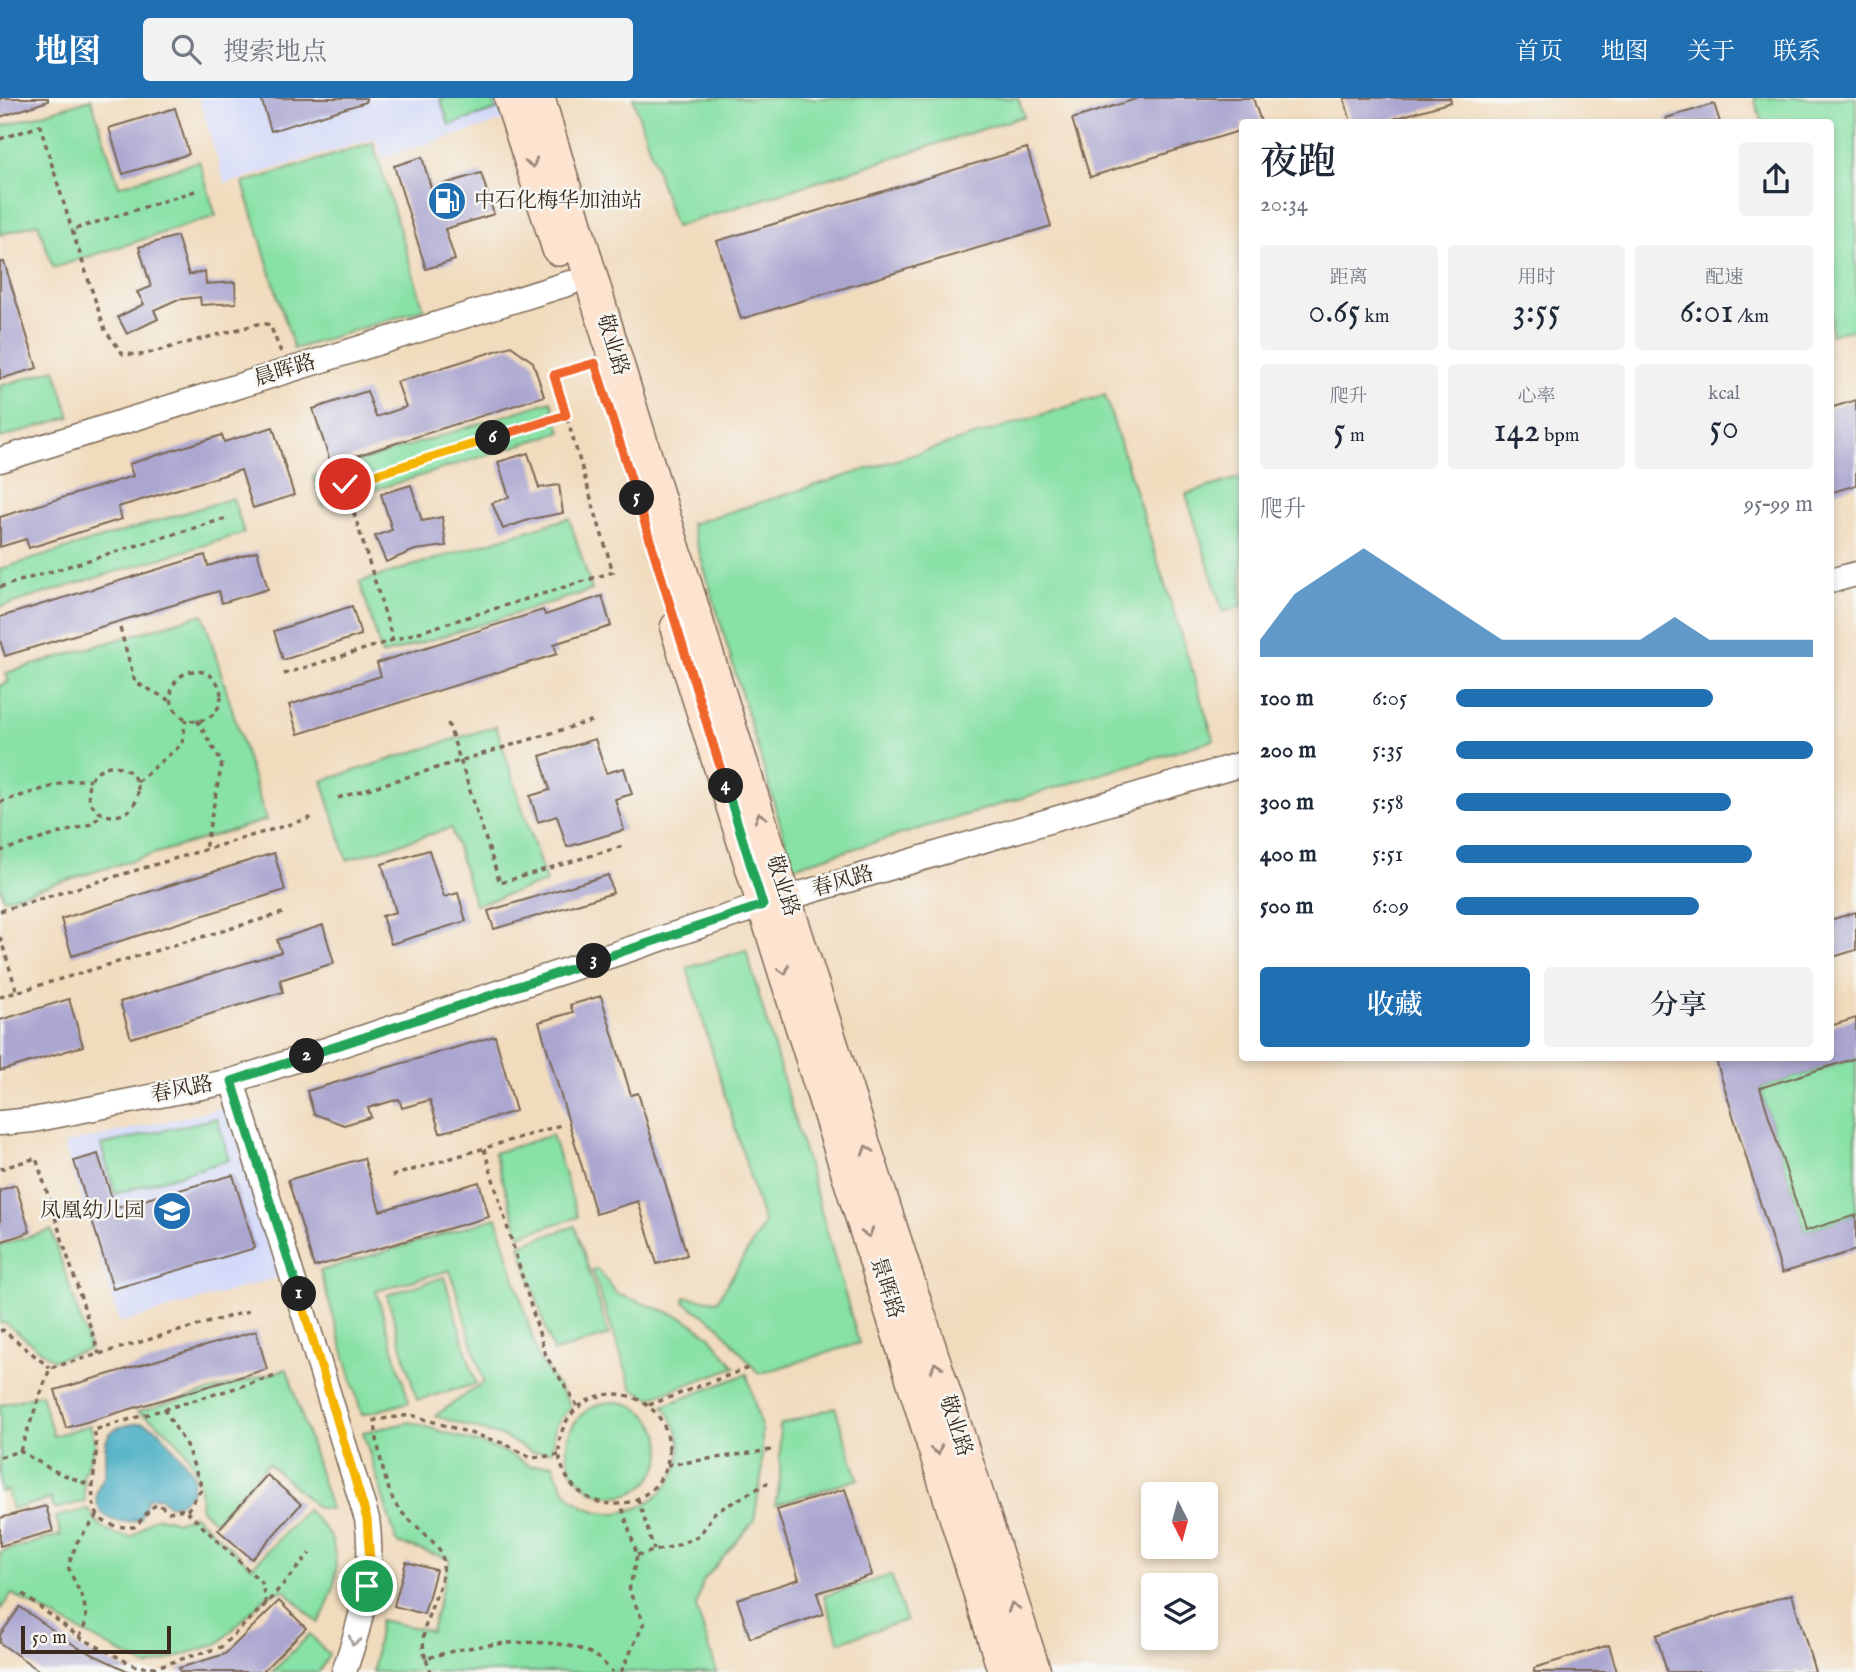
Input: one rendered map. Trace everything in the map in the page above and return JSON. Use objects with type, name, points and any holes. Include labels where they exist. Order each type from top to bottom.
[{"type":"main road","name":"敬业路","points":[[511,98],[595,363],[1034,1672]]},
{"type":"main road","name":"敬业路","points":[[538,98],[774,901]]},
{"type":"main road","name":"景晖路","points":[[774,901],[1005,1672]]},
{"type":"street","name":"晨晖路","points":[[0,460],[570,282]]},
{"type":"street","points":[[1834,581],[1856,573]]},
{"type":"street","name":"春风路","points":[[0,1123],[33,1120],[232,1081],[774,901],[1239,765]]},
{"type":"street","points":[[232,1081],[367,1519],[370,1562],[367,1586],[344,1672]]},
{"type":"path","points":[[0,139],[40,126],[105,330],[123,354],[158,352],[262,323],[270,325],[275,331],[287,370]]},
{"type":"path","points":[[72,230],[195,191]]},
{"type":"path","points":[[284,674],[613,572],[554,375],[595,363]]},
{"type":"path","points":[[324,491],[566,415]]},
{"type":"path","points":[[345,484],[393,640]]},
{"type":"path","points":[[0,587],[227,518]]},
{"type":"path","points":[[120,628],[135,682],[171,701]]},
{"type":"path","points":[[201,671],[209,674],[220,687],[220,704],[209,717],[186,719],[174,708],[171,701],[173,685],[184,674],[201,671]]},
{"type":"path","points":[[137,782],[181,744],[186,719]]},
{"type":"path","points":[[197,720],[222,762],[205,849]]},
{"type":"path","points":[[338,798],[594,720]]},
{"type":"path","points":[[448,723],[500,883],[623,846]]},
{"type":"path","points":[[118,766],[126,769],[137,782],[137,799],[133,807],[119,816],[103,814],[92,804],[88,788],[90,780],[101,769],[118,766]]},
{"type":"path","points":[[0,802],[73,780],[90,780]]},
{"type":"path","points":[[0,851],[91,824],[103,814]]},
{"type":"path","points":[[0,911],[314,817]]},
{"type":"path","points":[[0,997],[286,912]]},
{"type":"path","points":[[0,937],[17,992]]},
{"type":"path","points":[[392,1177],[561,1125]]},
{"type":"path","points":[[484,1149],[546,1356],[578,1407]]},
{"type":"path","points":[[0,1169],[36,1158],[99,1354]]},
{"type":"path","points":[[50,1368],[252,1310]]},
{"type":"path","points":[[0,1331],[3,1330],[50,1368]]},
{"type":"path","points":[[20,1451],[50,1368]]},
{"type":"path","points":[[649,1405],[748,1368]]},
{"type":"path","points":[[266,1604],[262,1583],[187,1511],[169,1512],[158,1504],[150,1507],[144,1519],[134,1527],[107,1524],[97,1516],[92,1486],[98,1444],[94,1430],[276,1376]]},
{"type":"path","points":[[613,1393],[632,1396],[649,1405],[662,1419],[669,1437],[667,1465],[653,1490],[638,1499],[621,1504],[604,1504],[587,1498],[573,1487],[564,1472],[559,1455],[563,1429],[578,1407],[595,1397],[613,1393]]},
{"type":"path","points":[[164,1409],[186,1445],[202,1488],[187,1511]]},
{"type":"path","points":[[431,1672],[421,1646],[443,1568],[442,1552],[396,1506],[375,1434],[375,1420],[411,1415],[506,1444],[531,1458],[559,1455]]},
{"type":"path","points":[[667,1465],[771,1450]]},
{"type":"path","points":[[0,1457],[20,1451],[52,1470],[92,1486]]},
{"type":"path","points":[[637,1555],[675,1546],[700,1535],[714,1513],[750,1490],[769,1482]]},
{"type":"path","points":[[638,1499],[654,1550]]},
{"type":"path","points":[[621,1504],[637,1555],[629,1591],[644,1623],[621,1672]]},
{"type":"path","points":[[79,1637],[85,1628],[85,1604],[68,1566],[77,1542],[97,1516]]},
{"type":"path","points":[[23,1594],[79,1637],[137,1667],[156,1667],[221,1647],[266,1604],[310,1553]]},
{"type":"path","points":[[426,1659],[478,1647],[557,1644],[593,1654],[613,1672]]},
{"type":"shaded area","points":[[199,98],[499,98],[506,120],[382,158],[376,138],[225,184]]},
{"type":"shaded area","name":"凤凰幼儿园","points":[[227,1107],[280,1277],[120,1323],[64,1144]]},
{"type":"green space","points":[[440,98],[492,98],[496,110],[449,125]]},
{"type":"green space","points":[[633,98],[1018,98],[1024,116],[675,227]]},
{"type":"green space","points":[[1754,98],[1856,98],[1856,328],[1834,334],[1834,119],[1761,119]]},
{"type":"green space","points":[[91,99],[119,186],[199,161],[216,216],[53,268],[38,223],[0,235],[0,127]]},
{"type":"green space","points":[[373,143],[424,309],[294,349],[243,183]]},
{"type":"green space","points":[[55,369],[70,417],[0,438],[0,386]]},
{"type":"green space","points":[[1105,395],[1214,740],[793,867],[691,524]]},
{"type":"green space","points":[[551,401],[561,432],[323,506],[313,476]]},
{"type":"green space","points":[[1239,478],[1239,607],[1223,612],[1186,494]]},
{"type":"green space","points":[[233,498],[244,533],[0,607],[0,569]]},
{"type":"green space","points":[[569,518],[592,590],[382,655],[360,582]]},
{"type":"green space","points":[[203,614],[266,820],[4,899],[0,886],[0,685],[9,682],[6,673]]},
{"type":"green space","points":[[496,726],[546,882],[475,905],[451,828],[347,860],[322,781]]},
{"type":"green space","points":[[746,950],[859,1343],[759,1374],[717,1324],[684,1302],[685,1297],[717,1301],[764,1224],[687,968]]},
{"type":"green space","points":[[1856,1058],[1856,1215],[1805,1231],[1760,1088]]},
{"type":"green space","points":[[217,1118],[229,1160],[115,1194],[101,1145]]},
{"type":"green space","points":[[552,1135],[578,1217],[520,1235],[494,1153]]},
{"type":"green space","points":[[497,1218],[538,1357],[571,1406],[555,1426],[552,1451],[532,1452],[504,1437],[435,1416],[484,1382],[450,1270],[376,1291],[409,1402],[362,1415],[320,1271]]},
{"type":"green space","points":[[575,1226],[609,1335],[553,1352],[520,1245]]},
{"type":"green space","points":[[51,1230],[90,1349],[53,1360],[5,1323],[0,1324],[0,1245]]},
{"type":"green space","points":[[597,1269],[617,1294],[684,1318],[710,1336],[735,1367],[650,1398],[632,1388],[592,1270]]},
{"type":"green space","points":[[444,1277],[476,1384],[417,1400],[387,1295]]},
{"type":"green space","points":[[287,1369],[331,1509],[318,1508],[268,1463],[215,1522],[200,1508],[198,1477],[185,1451],[164,1429],[137,1412]]},
{"type":"green space","points":[[747,1374],[762,1431],[762,1472],[754,1521],[703,1581],[696,1607],[717,1672],[373,1672],[380,1620],[431,1631],[450,1559],[397,1543],[363,1432],[411,1422],[503,1451],[531,1466],[553,1464],[569,1494],[592,1510],[618,1513],[644,1505],[665,1488],[678,1465],[678,1437],[663,1406]]},
{"type":"green space","points":[[41,1394],[53,1436],[90,1425],[96,1444],[83,1475],[85,1501],[54,1509],[51,1499],[12,1509],[7,1490],[0,1492],[0,1405]]},
{"type":"green space","points":[[614,1402],[632,1406],[647,1416],[657,1431],[661,1449],[657,1467],[647,1482],[632,1492],[614,1496],[596,1492],[581,1482],[571,1467],[567,1449],[571,1431],[581,1416],[596,1406]]},
{"type":"green space","points":[[835,1407],[858,1479],[775,1505],[780,1481],[780,1425]]},
{"type":"green space","points":[[88,1509],[106,1530],[132,1537],[155,1518],[176,1522],[194,1515],[252,1567],[307,1509],[327,1531],[334,1550],[336,1572],[328,1604],[318,1623],[284,1590],[267,1596],[219,1643],[147,1667],[12,1594],[0,1610],[0,1552],[61,1535],[56,1517]]},
{"type":"green space","points":[[891,1575],[906,1620],[839,1642],[824,1596]]},
{"type":"green space","points":[[310,1634],[329,1655],[319,1672],[272,1672]]},
{"type":"water","points":[[143,1423],[159,1430],[191,1470],[194,1478],[191,1493],[179,1503],[168,1505],[160,1497],[148,1498],[141,1518],[117,1521],[103,1514],[97,1500],[105,1472],[106,1442],[113,1431],[120,1427]]},
{"type":"building","points":[[0,98],[48,98],[48,101],[0,117]]},
{"type":"building","points":[[261,98],[366,98],[366,102],[271,131]]},
{"type":"building","points":[[1139,98],[1253,98],[1260,119],[1239,119],[1239,131],[1090,177],[1072,119]]},
{"type":"building","points":[[1344,98],[1450,98],[1451,102],[1393,119],[1350,119]]},
{"type":"building","points":[[1714,104],[1719,119],[1666,119]]},
{"type":"building","points":[[175,108],[189,154],[123,174],[109,128]]},
{"type":"building","points":[[1027,148],[1051,226],[741,319],[717,241]]},
{"type":"building","name":"中石化梅华加油站","points":[[422,157],[431,188],[481,173],[494,214],[445,229],[455,260],[426,269],[394,166]]},
{"type":"building","points":[[177,236],[189,275],[205,271],[206,284],[235,282],[236,303],[201,305],[200,297],[176,300],[154,310],[158,319],[127,334],[118,317],[144,304],[137,292],[151,287],[139,247]]},
{"type":"building","points":[[0,262],[4,262],[37,368],[0,379]]},
{"type":"building","points":[[511,346],[533,362],[544,396],[331,464],[313,409],[367,391],[376,417],[406,407],[397,382]]},
{"type":"building","points":[[1856,400],[1856,485],[1834,492],[1834,407]]},
{"type":"building","points":[[273,427],[294,495],[253,508],[241,470],[118,507],[122,519],[29,548],[26,539],[0,547],[0,517],[133,476],[129,464],[222,435],[224,442]]},
{"type":"building","points":[[528,453],[539,488],[559,485],[563,513],[531,519],[503,529],[492,503],[509,497],[498,462]]},
{"type":"building","points":[[411,485],[422,521],[442,517],[446,546],[415,550],[386,562],[375,536],[392,530],[381,494]]},
{"type":"building","points":[[257,551],[268,589],[222,603],[219,591],[5,656],[0,640],[0,617],[205,555],[208,566]]},
{"type":"building","points":[[602,596],[611,626],[554,644],[557,654],[298,734],[289,705],[381,676],[377,663],[543,610],[545,615]]},
{"type":"building","points":[[352,606],[361,635],[283,660],[274,631]]},
{"type":"building","points":[[595,739],[606,773],[624,768],[632,794],[615,799],[624,830],[567,847],[557,816],[538,822],[530,796],[550,790],[540,756]]},
{"type":"building","points":[[429,850],[444,897],[458,893],[466,921],[391,944],[382,916],[396,912],[382,864]]},
{"type":"building","points":[[274,853],[285,890],[72,956],[61,919]]},
{"type":"building","points":[[608,875],[613,893],[494,929],[488,911]]},
{"type":"building","points":[[1856,912],[1856,950],[1834,957],[1834,919]]},
{"type":"building","points":[[323,925],[334,963],[280,980],[283,992],[131,1038],[120,1002],[281,952],[277,940]]},
{"type":"building","points":[[601,996],[631,1095],[638,1093],[687,1255],[657,1264],[638,1201],[596,1214],[539,1022],[573,1012],[570,1005]]},
{"type":"building","points":[[69,999],[83,1046],[0,1071],[0,1020]]},
{"type":"building","points":[[1856,1018],[1856,1058],[1760,1088],[1805,1231],[1856,1215],[1856,1250],[1782,1273],[1716,1061],[1834,1061],[1834,1025]]},
{"type":"building","points":[[495,1036],[516,1111],[440,1133],[430,1100],[402,1108],[399,1099],[368,1108],[371,1117],[344,1125],[314,1114],[307,1091]]},
{"type":"building","points":[[98,1154],[115,1208],[233,1175],[255,1248],[113,1289],[74,1161]]},
{"type":"building","points":[[364,1158],[380,1211],[479,1182],[489,1217],[314,1267],[288,1180]]},
{"type":"building","points":[[16,1185],[30,1232],[0,1242],[0,1190]]},
{"type":"building","points":[[256,1331],[267,1369],[66,1428],[55,1390]]},
{"type":"building","points":[[267,1475],[301,1504],[252,1559],[218,1530]]},
{"type":"building","points":[[845,1489],[872,1575],[817,1593],[824,1614],[750,1638],[737,1599],[799,1579],[777,1510]]},
{"type":"building","points":[[46,1506],[53,1531],[0,1546],[0,1518]]},
{"type":"building","points":[[406,1562],[436,1570],[424,1614],[394,1606]]},
{"type":"building","points":[[1792,1594],[1815,1672],[1667,1672],[1656,1635]]},
{"type":"building","points":[[279,1601],[306,1628],[262,1672],[180,1672],[179,1668],[225,1654]]},
{"type":"building","points":[[20,1607],[77,1647],[130,1672],[41,1672],[0,1643],[0,1635]]},
{"type":"building","points":[[1609,1645],[1617,1672],[1534,1672],[1534,1668]]},
{"type":"place","name":"中石化梅华加油站","points":[[447,201]]},
{"type":"place","name":"凤凰幼儿园","points":[[172,1211]]},
{"type":"route","points":[[345,484],[566,415],[554,375],[595,363],[763,905],[232,1081],[367,1519],[370,1562],[367,1586]]}]
